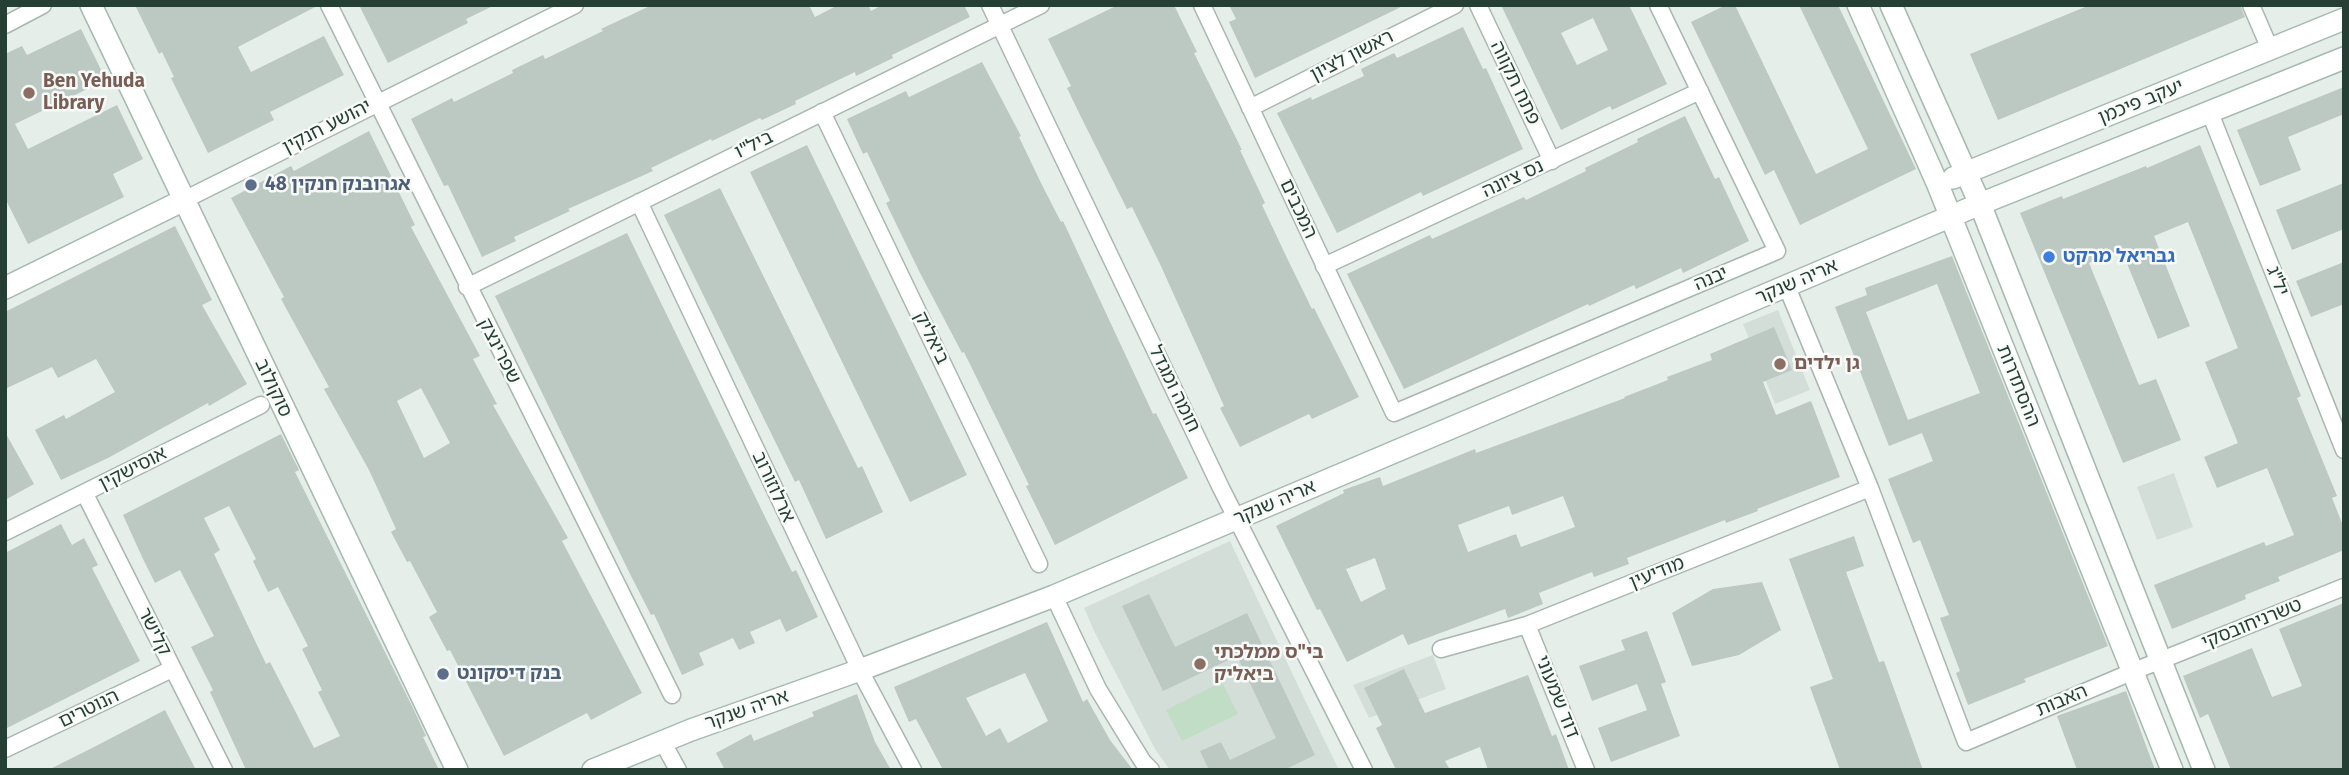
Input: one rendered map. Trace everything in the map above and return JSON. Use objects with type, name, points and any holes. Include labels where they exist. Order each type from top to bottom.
[{"type":"street","points":[[5,25],[43,5]]},
{"type":"street","name":"סוקולוב","points":[[91,5],[457,770]]},
{"type":"street","name":"שפרינצק","points":[[329,5],[672,695]]},
{"type":"street","name":"יהושע חנקין","points":[[5,288],[575,5]]},
{"type":"street","name":"חומה ומגדל","points":[[990,5],[1215,475],[1364,770]]},
{"type":"street","name":"ביל\"ו","points":[[467,287],[1041,5]]},
{"type":"street","name":"המכבים","points":[[1202,5],[1394,413]]},
{"type":"street","name":"ראשון לציון","points":[[1250,108],[1455,5]]},
{"type":"street","name":"פתח תקווה","points":[[1478,5],[1552,161]]},
{"type":"street","name":"יבנה","points":[[1394,413],[1777,251],[1658,5]]},
{"type":"street","name":"ההסתדרות","points":[[1858,5],[1938,185],[2172,770]]},
{"type":"street","name":"ההסתדרות","points":[[1891,5],[1980,204],[2204,770]]},
{"type":"street","points":[[2251,5],[2270,49]]},
{"type":"street","name":"יעקב פיכמן","points":[[1938,185],[2344,19]]},
{"type":"street","name":"יעקב פיכמן","points":[[1950,217],[2344,58]]},
{"type":"street","name":"נס ציונה","points":[[1325,266],[1700,91]]},
{"type":"street","name":"ביאליק","points":[[822,112],[1040,564]]},
{"type":"street","name":"יל\"ג","points":[[2210,113],[2344,450]]},
{"type":"street","name":"ארלוזורוב","points":[[639,202],[860,670],[913,770]]},
{"type":"street","name":"אריה שנקר","points":[[593,770],[662,741],[860,670],[1054,596],[1950,217]]},
{"type":"street","points":[[1787,287],[1870,488]]},
{"type":"street","name":"אוסישקין","points":[[5,532],[261,405]]},
{"type":"street","name":"האבות","points":[[1870,488],[1966,742],[2160,660]]},
{"type":"street","name":"מודיעין","points":[[1441,649],[1527,625],[1870,488]]},
{"type":"street","name":"קלישר","points":[[85,494],[224,770]]},
{"type":"street","name":"טשרניחובסקי","points":[[2160,660],[2344,587]]},
{"type":"street","points":[[1054,596],[1098,689],[1143,762],[1151,770]]},
{"type":"street","name":"דוד שמעוני","points":[[1527,625],[1587,770]]},
{"type":"street","name":"הנוטרים","points":[[5,749],[172,669]]},
{"type":"street","points":[[662,741],[678,770]]},
{"type":"shaded area","name":"גן ילדים","points":[[1778,310],[1810,390],[1775,404],[1743,324]]},
{"type":"shaded area","points":[[2174,473],[2193,527],[2157,540],[2137,487]]},
{"type":"shaded area","name":"בי\"ס ממלכתי ביאליק","points":[[1230,541],[1339,770],[1170,770],[1155,749],[1095,633],[1084,608]]},
{"type":"shaded area","points":[[1433,655],[1446,689],[1369,718],[1353,685]]},
{"type":"green space","points":[[1222,682],[1238,714],[1182,741],[1166,710]]},
{"type":"building","points":[[135,5],[319,5],[238,47],[251,72],[324,36],[344,75],[270,112],[274,120],[208,153],[171,78],[174,77],[162,52],[159,54]]},
{"type":"building","points":[[359,5],[495,5],[466,19],[468,23],[388,63]]},
{"type":"building","points":[[652,5],[809,5],[815,17],[838,5],[868,5],[871,11],[882,5],[964,5],[970,17],[892,55],[893,58],[856,76],[855,72],[762,120],[760,118],[712,141],[711,139],[651,168],[653,171],[568,209],[570,211],[514,237],[516,241],[482,257],[448,185],[444,186],[411,119],[452,98],[454,102],[543,55],[545,59]]},
{"type":"building","points":[[1118,5],[1174,5],[1197,52],[1194,53],[1242,150],[1265,203],[1262,205],[1287,258],[1359,397],[1312,419],[1309,414],[1240,447],[1220,408],[1224,406],[1160,264],[1132,207],[1127,209],[1081,117],[1067,88],[1071,86],[1048,39]]},
{"type":"building","points":[[1229,5],[1405,5],[1255,78],[1229,22],[1236,19]]},
{"type":"building","points":[[1501,5],[1629,5],[1667,84],[1612,110],[1610,106],[1561,130]],"holes":[[[1593,18],[1608,50],[1577,65],[1561,33]]]},
{"type":"building","points":[[1726,5],[1735,5],[1816,174],[1868,149],[1799,5],[1838,5],[1916,169],[1800,225],[1774,170],[1765,175],[1691,22]]},
{"type":"building","points":[[2090,5],[2240,5],[2245,17],[1998,120],[1970,54]]},
{"type":"building","points":[[1463,27],[1483,69],[1486,68],[1523,149],[1423,196],[1421,192],[1337,233],[1277,113],[1364,76],[1361,69],[1394,53],[1397,58]]},
{"type":"building","points":[[81,29],[106,80],[15,124],[28,149],[117,105],[143,159],[113,174],[124,197],[28,244],[5,198],[5,54],[22,46],[27,55]]},
{"type":"building","points":[[982,62],[1021,136],[1019,137],[1041,183],[1061,222],[1063,221],[1153,414],[1156,413],[1188,478],[1055,545],[964,352],[962,353],[920,273],[886,203],[890,201],[867,152],[863,154],[847,119],[906,91],[909,97]]},
{"type":"building","points":[[2344,87],[2344,114],[2288,137],[2301,170],[2260,186],[2237,130]]},
{"type":"building","points":[[1685,116],[1715,179],[1719,177],[1749,241],[1683,273],[1681,268],[1636,289],[1634,285],[1589,306],[1588,304],[1404,389],[1347,274],[1430,235],[1432,239],[1524,197],[1526,200],[1586,171],[1585,168],[1638,142],[1637,139]]},
{"type":"building","points":[[369,131],[415,225],[411,227],[480,356],[473,359],[497,404],[493,405],[568,538],[562,541],[642,693],[591,720],[587,713],[504,756],[450,650],[447,651],[429,617],[437,612],[391,532],[396,529],[369,470],[324,389],[329,387],[281,299],[284,297],[231,198],[291,166],[294,171]],"holes":[[[421,388],[450,443],[424,458],[397,401]]]},
{"type":"building","points":[[807,145],[967,475],[910,502],[750,172]]},
{"type":"building","points":[[2200,145],[2301,396],[2297,398],[2337,496],[2332,498],[2344,528],[2344,550],[2278,577],[2280,581],[2245,595],[2246,599],[2172,629],[2154,585],[2264,542],[2266,546],[2294,535],[2267,468],[2217,488],[2204,457],[2238,443],[2205,362],[2238,348],[2188,222],[2154,236],[2190,326],[2158,339],[2121,249],[2089,263],[2139,385],[2156,379],[2181,440],[2123,463],[2020,213],[2146,166],[2147,168]]},
{"type":"building","points":[[2344,183],[2344,229],[2292,250],[2276,210]]},
{"type":"building","points":[[720,188],[858,468],[862,466],[883,512],[826,539],[799,480],[795,482],[664,215]]},
{"type":"building","points":[[175,226],[212,300],[202,305],[247,384],[209,406],[208,403],[108,458],[61,480],[35,430],[64,415],[66,419],[115,392],[96,359],[58,378],[52,367],[5,389],[5,312]]},
{"type":"building","points":[[627,233],[792,572],[796,570],[818,617],[786,632],[780,619],[750,632],[755,643],[739,650],[733,638],[699,653],[704,665],[682,675],[495,296]]},
{"type":"building","points":[[1952,256],[2108,646],[2024,679],[2026,682],[1968,705],[1956,673],[1960,671],[1940,618],[1949,615],[1920,540],[1913,543],[1888,479],[1933,461],[1922,433],[1889,446],[1835,307],[1867,295],[1865,288]],"holes":[[[1937,284],[1980,393],[1908,420],[1866,312]]]},
{"type":"building","points":[[2344,262],[2344,304],[2311,317],[2296,281]]},
{"type":"building","points":[[1774,327],[1792,370],[1763,382],[1776,415],[1811,401],[1840,477],[1757,509],[1758,511],[1726,523],[1725,520],[1627,558],[1629,564],[1594,577],[1592,572],[1539,593],[1543,604],[1508,618],[1505,609],[1408,645],[1403,634],[1347,662],[1320,609],[1317,610],[1276,526],[1344,493],[1343,490],[1380,477],[1383,486],[1475,449],[1476,453],[1625,398],[1668,380],[1667,377],[1712,360],[1710,354]],"holes":[[[1563,496],[1575,527],[1521,547],[1516,534],[1468,552],[1458,525],[1509,506],[1512,515]],[[1375,558],[1386,589],[1361,602],[1346,569]]]},
{"type":"building","points":[[5,432],[34,484],[5,500]]},
{"type":"building","points":[[281,434],[299,470],[295,472],[414,710],[439,770],[246,770],[210,692],[213,690],[191,647],[214,636],[180,570],[155,583],[123,515]],"holes":[[[229,506],[256,559],[253,561],[268,592],[278,587],[308,646],[302,649],[322,690],[318,692],[340,736],[314,748],[270,662],[266,664],[214,554],[220,550],[204,518]]]},
{"type":"building","points":[[61,524],[72,545],[84,538],[98,565],[92,568],[140,661],[5,729],[5,553]]},
{"type":"building","points":[[1854,536],[1864,566],[1846,572],[1879,662],[1884,661],[1923,770],[1840,770],[1810,687],[1833,679],[1789,559]]},
{"type":"building","points":[[1762,582],[1781,630],[1739,655],[1692,666],[1672,613],[1713,589]]},
{"type":"building","name":"בי\"ס ממלכתי ביאליק","points":[[1149,594],[1175,647],[1247,613],[1315,755],[1284,770],[1209,770],[1200,751],[1221,742],[1230,760],[1276,738],[1237,656],[1163,691],[1122,606]]},
{"type":"building","points":[[2344,603],[2344,770],[2231,770],[2208,714],[2200,718],[2183,676],[2252,648],[2272,697],[2302,686],[2279,629]]},
{"type":"building","points":[[1047,622],[1083,702],[1087,699],[1110,740],[1133,770],[943,770],[916,719],[909,722],[894,687]],"holes":[[[1025,673],[1048,721],[1008,743],[1000,728],[986,736],[966,698]]]},
{"type":"building","points":[[1647,631],[1666,682],[1661,684],[1680,736],[1611,762],[1598,728],[1647,710],[1637,684],[1592,701],[1579,666],[1625,650],[1621,640]]},
{"type":"building","points":[[1404,669],[1425,713],[1528,675],[1552,736],[1556,734],[1569,770],[1488,770],[1480,747],[1445,761],[1450,770],[1396,770],[1376,728],[1382,725],[1364,688]]},
{"type":"building","points":[[2126,691],[2155,770],[2077,770],[2057,716]]},
{"type":"building","points":[[857,694],[875,742],[891,770],[725,770],[716,753],[751,734],[754,741],[814,716],[812,712]]},
{"type":"building","points":[[165,710],[196,770],[48,770],[96,746]]},
{"type":"place","name":"Ben Yehuda Library","points":[[29,93]]},
{"type":"place","name":"אגרובנק חנקין 48","points":[[251,185]]},
{"type":"place","name":"גבריאל מרקט","points":[[2049,257]]},
{"type":"place","name":"גן ילדים","points":[[1780,364]]},
{"type":"place","name":"בי\"ס ממלכתי ביאליק","points":[[1200,664]]},
{"type":"place","name":"בנק דיסקונט","points":[[443,674]]}]
